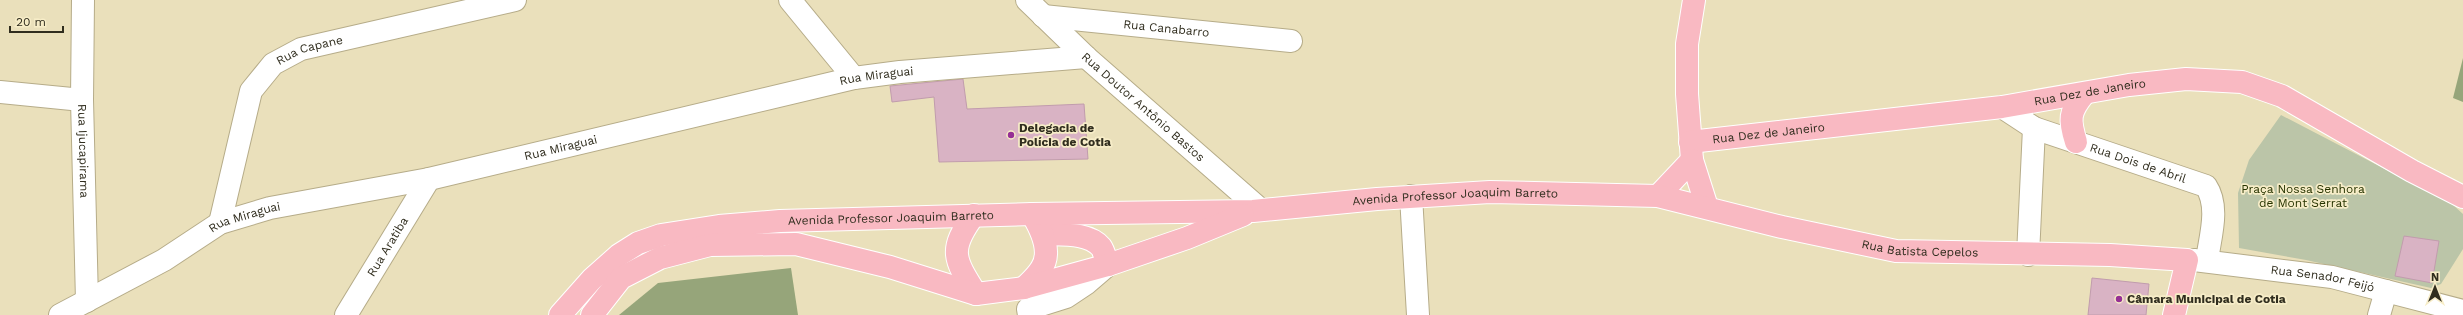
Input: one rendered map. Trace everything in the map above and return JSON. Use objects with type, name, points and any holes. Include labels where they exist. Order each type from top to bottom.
[{"type":"main road","points":[[1694,0],[1687,44],[1687,94],[1691,151],[1707,207]]},
{"type":"main road","name":"Rua Dez de Janeiro","points":[[1691,151],[2002,107],[2129,85],[2186,79],[2242,82],[2282,96],[2412,171],[2463,197]]},
{"type":"main road","points":[[2076,142],[2070,122],[2074,105],[2084,94]]},
{"type":"main road","points":[[1658,196],[1691,151]]},
{"type":"main road","name":"Avenida Professor Joaquim Barreto","points":[[560,315],[592,279],[638,242],[661,235],[719,226],[780,221],[1032,214],[1257,211],[1411,196],[1490,192],[1658,196]]},
{"type":"main road","name":"Rua Batista Cepelos","points":[[1658,196],[1707,207],[1782,227],[1896,251],[2028,255],[2110,255],[2197,260]]},
{"type":"main road","name":"Avenida Professor Joaquim Barreto","points":[[592,315],[622,278],[660,258],[710,245],[796,244],[890,267],[976,294],[1024,288],[1108,265],[1187,238],[1257,211]]},
{"type":"main road","points":[[1024,288],[1042,269],[1045,251],[1043,234],[1032,214]]},
{"type":"main road","points":[[974,216],[961,233],[956,251],[959,268],[976,294]]},
{"type":"main road","points":[[1043,234],[1074,235],[1092,240],[1102,248],[1108,265]]},
{"type":"main road","points":[[2174,315],[2197,260]]},
{"type":"street","name":"Rua Ijucapirama","points":[[83,0],[82,100],[88,301]]},
{"type":"street","name":"Rua Capane","points":[[220,223],[251,91],[273,64],[301,49],[514,0]]},
{"type":"street","points":[[790,0],[854,78]]},
{"type":"street","name":"Rua Doutor Antônio Bastos","points":[[1027,0],[1086,57],[1257,211]]},
{"type":"street","name":"Rua Canabarro","points":[[1043,16],[1291,41]]},
{"type":"street","name":"Rua Miraguai","points":[[60,315],[164,260],[220,223],[270,208],[429,179],[854,78],[900,72],[1086,57]]},
{"type":"street","points":[[0,92],[82,100]]},
{"type":"street","name":"Rua Dois de Abril","points":[[2002,107],[2034,128],[2206,186],[2212,196],[2214,206],[2197,260]]},
{"type":"street","points":[[2028,255],[2034,128]]},
{"type":"street","name":"Rua Aratiba","points":[[346,315],[429,179]]},
{"type":"street","points":[[1411,196],[1418,315]]},
{"type":"street","name":"Rua Senador Feijó","points":[[2197,260],[2332,277],[2460,306]]},
{"type":"street","points":[[1029,315],[1028,309],[1066,297],[1087,283],[1108,265]]},
{"type":"street","points":[[2379,315],[2386,290]]},
{"type":"green space","points":[[2463,58],[2463,102],[2453,98]]},
{"type":"green space","name":"Praça Nossa Senhora de Mont Serrat","points":[[2281,115],[2452,204],[2463,214],[2463,249],[2441,284],[2431,288],[2306,260],[2239,248],[2238,193],[2249,160]]},
{"type":"green space","points":[[791,268],[798,315],[619,315],[658,283]]},
{"type":"building","name":"Delegacia de Polícia de Cotia","points":[[963,79],[967,109],[1084,104],[1088,159],[939,162],[934,97],[892,102],[890,86]]},
{"type":"building","points":[[2404,236],[2439,241],[2432,283],[2395,276]]},
{"type":"building","name":"Câmara Municipal de Cotia","points":[[2092,278],[2149,284],[2146,315],[2088,315]]},
{"type":"place","name":"Delegacia de Polícia de Cotia","points":[[1011,135]]},
{"type":"place","name":"Câmara Municipal de Cotia","points":[[2119,299]]}]
